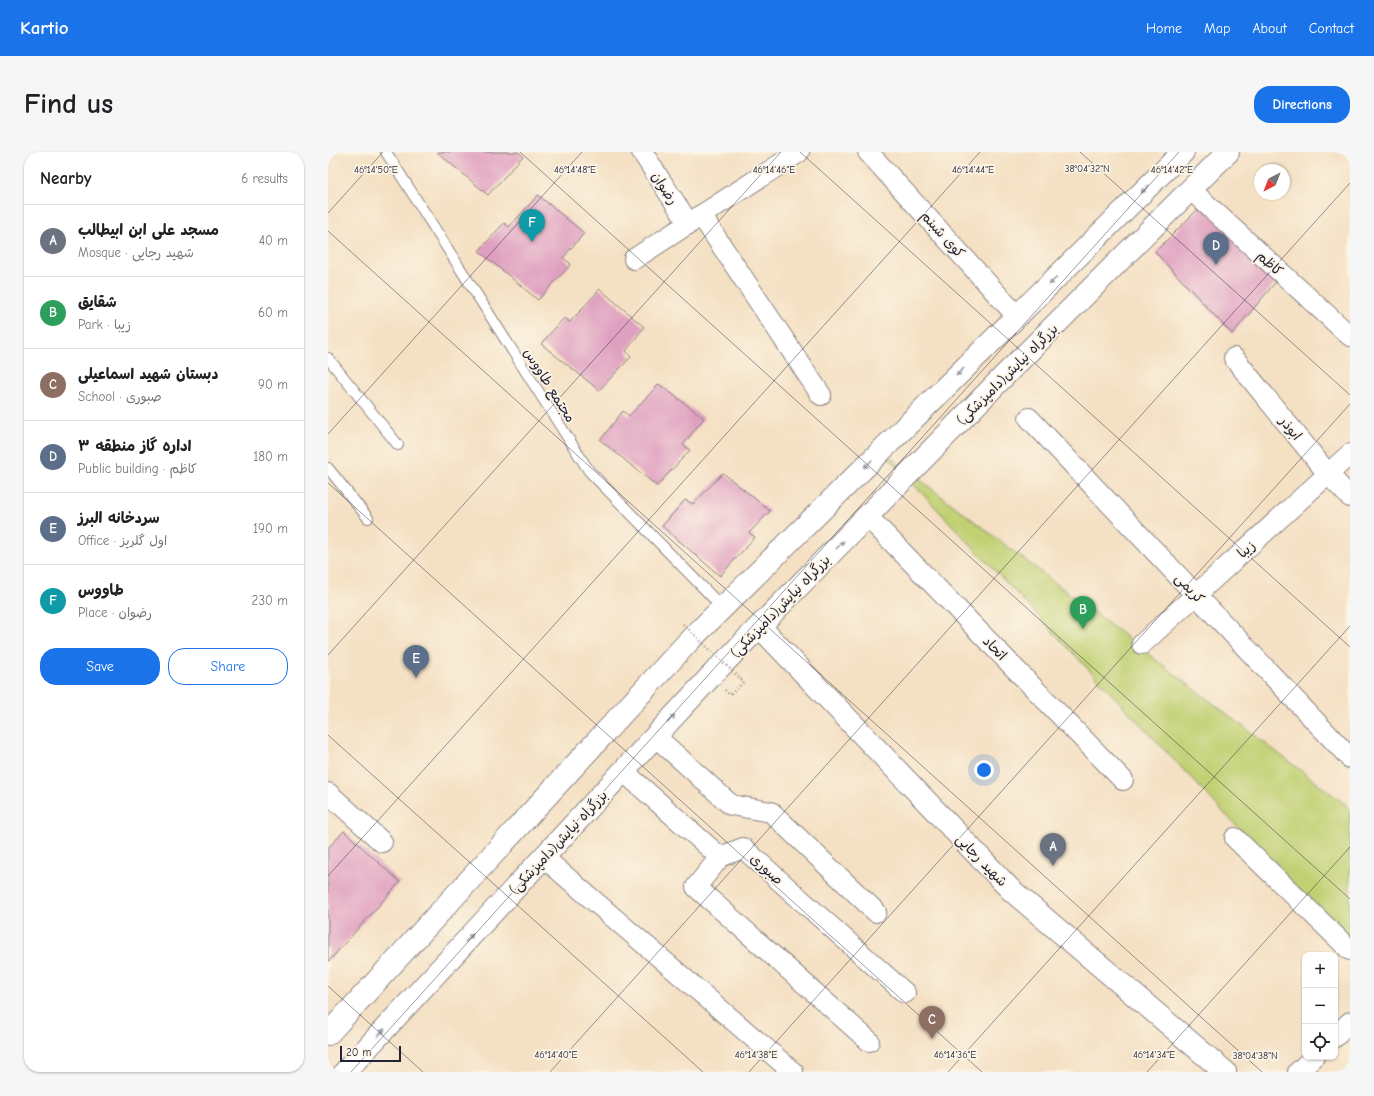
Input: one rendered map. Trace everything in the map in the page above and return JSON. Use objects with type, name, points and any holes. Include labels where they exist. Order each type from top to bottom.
[{"type":"main road","points":[[328,1034],[682,648],[1183,152]]},
{"type":"main road","name":"بزرگراه نیایش(دامپزشکی)","points":[[345,1072],[711,676],[1001,379],[1228,152]]},
{"type":"main road","name":"شهید رجایی","points":[[760,627],[1011,890],[1225,1072]]},
{"type":"street","name":"رضوان","points":[[642,152],[695,219],[821,396]]},
{"type":"street","points":[[634,258],[799,152]]},
{"type":"street","name":"کوی شبنم","points":[[868,152],[1017,316]]},
{"type":"street","name":"کاظم","points":[[1191,190],[1350,336]]},
{"type":"street","name":"ابوذر","points":[[1234,358],[1328,474],[1350,498]]},
{"type":"street","name":"کریمی","points":[[1029,418],[1350,758]]},
{"type":"street","name":"زیبا","points":[[1142,644],[1350,454]]},
{"type":"street","name":"اتحاد","points":[[867,516],[1123,780]]},
{"type":"street","points":[[655,736],[731,805],[771,812],[876,912]]},
{"type":"street","points":[[623,771],[720,857],[696,887],[869,1041]]},
{"type":"street","points":[[328,793],[382,842]]},
{"type":"street","points":[[1235,838],[1350,950]]},
{"type":"street","name":"صبوری","points":[[720,857],[743,848],[905,993]]},
{"type":"street","points":[[543,857],[793,1072]]},
{"type":"street","points":[[1338,1034],[1350,1022]]},
{"type":"street","points":[[1298,1072],[1311,1060]]},
{"type":"lane","name":"مجتمع طاووس","points":[[386,152],[589,471],[723,608]]},
{"type":"lane","points":[[328,358],[398,445]]},
{"type":"lane","points":[[328,468],[368,518]]},
{"type":"path","points":[[683,624],[744,682],[730,695]]},
{"type":"green space","points":[[881,450],[1350,808],[1350,946]]},
{"type":"building","points":[[437,152],[519,152],[523,156],[488,195]]},
{"type":"building","points":[[538,195],[584,233],[563,258],[571,264],[538,300],[479,251],[504,223],[509,227]]},
{"type":"building","points":[[1201,206],[1280,277],[1232,334],[1155,252]]},
{"type":"building","points":[[600,289],[644,327],[626,351],[631,357],[599,390],[541,344],[564,318],[570,322]]},
{"type":"building","points":[[659,384],[704,418],[683,445],[690,450],[657,486],[600,440],[623,411],[629,416]]},
{"type":"building","points":[[723,473],[770,511],[749,533],[755,537],[720,576],[662,526],[685,500],[693,504]]},
{"type":"building","points":[[344,831],[400,882],[328,962],[328,848]]},
{"type":"place","name":"طاووس","points":[[532,242]]},
{"type":"place","name":"اداره گاز منطقه ۳","points":[[1216,265]]},
{"type":"place","name":"شقایق","points":[[1083,629]]},
{"type":"place","name":"سردخانه البرز","points":[[416,678]]},
{"type":"place","name":"مسجد علی ابن ابیطالب","points":[[1053,866]]},
{"type":"place","name":"دبستان شهید اسماعیلی","points":[[932,1039]]}]
